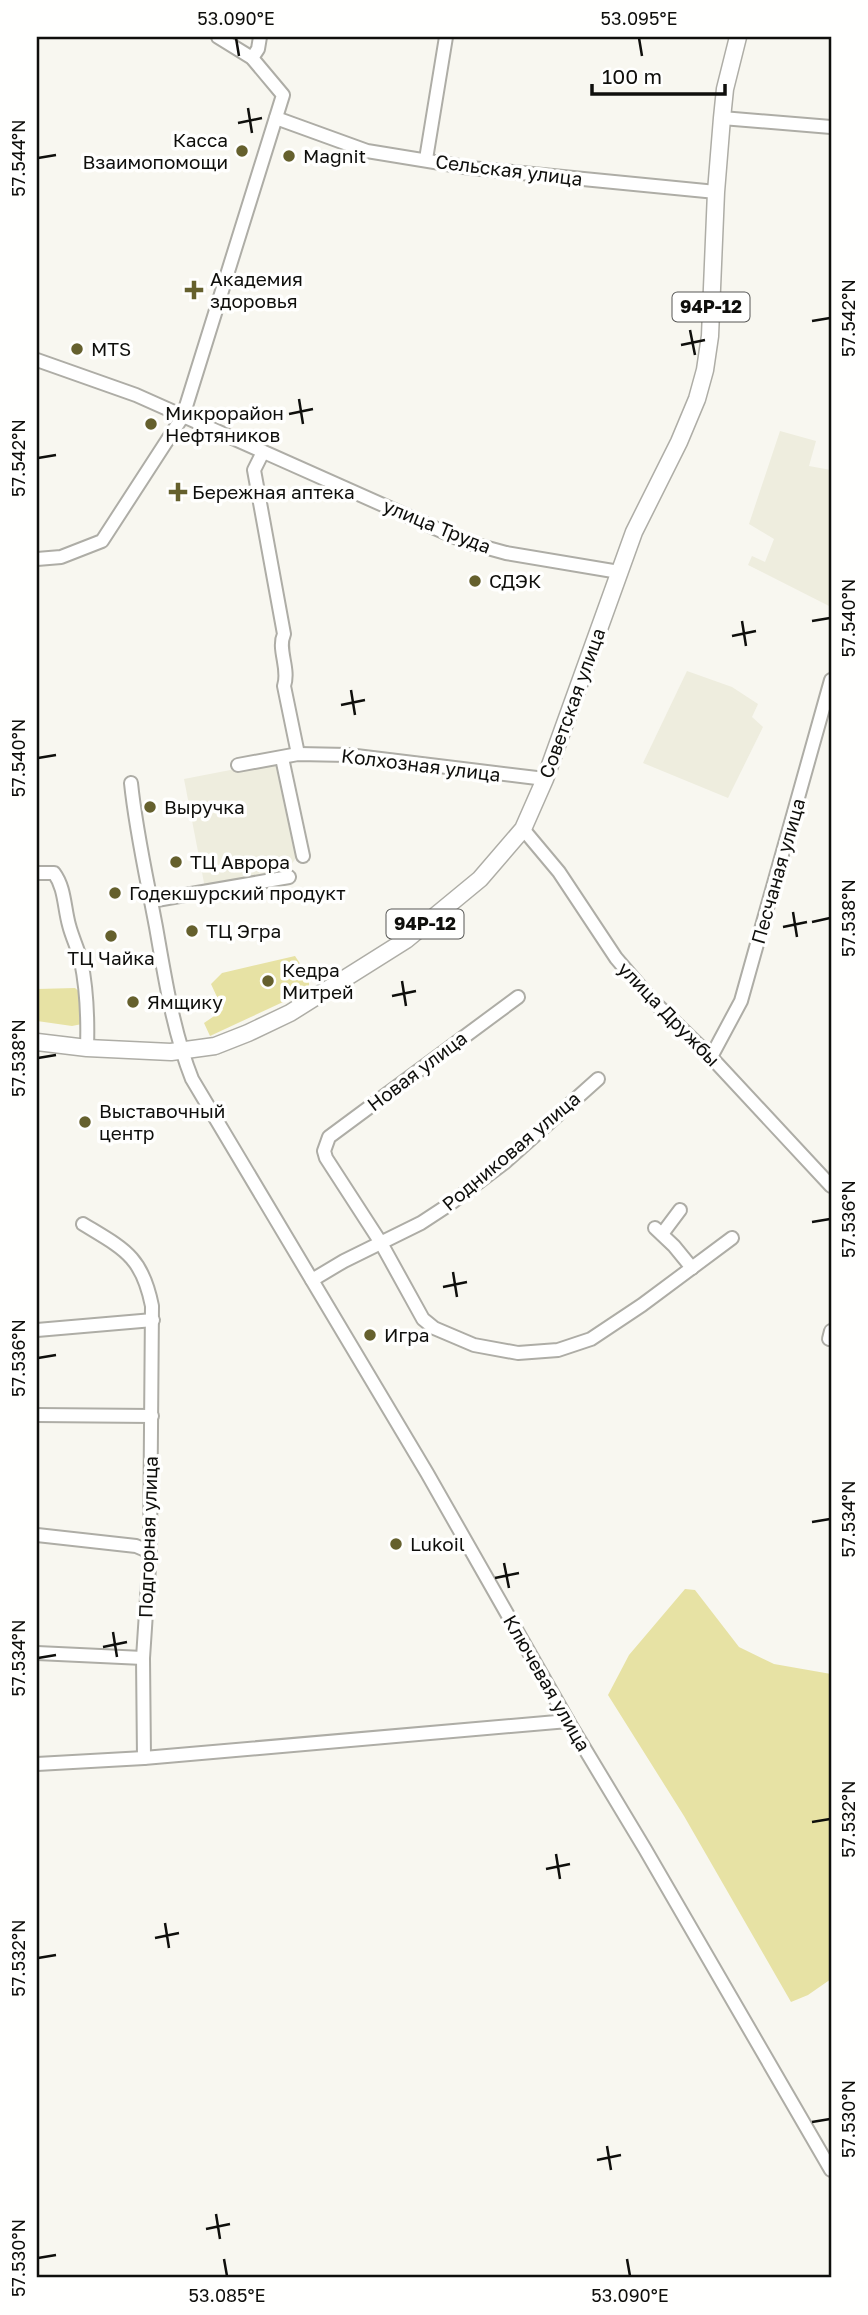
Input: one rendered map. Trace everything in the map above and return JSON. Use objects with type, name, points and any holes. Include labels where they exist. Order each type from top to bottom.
[{"type":"main road","name":"Советская улица","points":[[37,1042],[157,1052],[215,1046],[290,1013],[405,940],[480,879],[523,829],[545,779],[637,526],[679,442],[697,399],[705,370],[710,336],[722,118],[725,89],[738,37]]},
{"type":"street","points":[[37,559],[61,557],[103,541],[183,416],[283,96],[252,58],[218,37]]},
{"type":"street","points":[[252,58],[258,49],[260,37]]},
{"type":"street","name":"Сельская улица","points":[[446,37],[426,159],[471,168],[716,192]]},
{"type":"street","points":[[276,118],[350,146],[426,159]]},
{"type":"street","points":[[722,118],[831,127]]},
{"type":"street","name":"улица Труда","points":[[37,360],[136,395],[485,548],[619,572]]},
{"type":"street","points":[[263,452],[254,470],[284,634],[281,642],[287,676],[284,686],[298,754]]},
{"type":"street","name":"Песчаная улица","points":[[711,1057],[741,1001],[831,680]]},
{"type":"street","name":"Колхозная улица","points":[[238,765],[298,754],[348,755],[545,779]]},
{"type":"street","points":[[282,758],[303,856]]},
{"type":"street","points":[[131,783],[137,837],[181,1051]]},
{"type":"street","name":"улица Дружбы","points":[[523,829],[559,872],[617,958],[651,999],[711,1057],[831,1184]]},
{"type":"street","points":[[37,873],[54,873],[61,883],[86,989],[87,1048]]},
{"type":"street","points":[[151,901],[289,877]]},
{"type":"street","name":"Новая улица","points":[[381,1243],[324,1151],[328,1137],[518,997]]},
{"type":"street","name":"Ключевая улица","points":[[181,1051],[192,1079],[427,1474],[568,1721],[831,2169]]},
{"type":"street","name":"Родниковая улица","points":[[312,1280],[421,1223],[461,1196],[504,1163],[598,1079]]},
{"type":"street","points":[[680,1210],[658,1231],[692,1268]]},
{"type":"street","name":"Подгорная улица","points":[[83,1224],[134,1258],[148,1285],[153,1320],[150,1552],[143,1658],[144,1758]]},
{"type":"street","points":[[381,1243],[423,1318],[434,1328],[474,1345],[518,1353],[558,1350],[591,1339],[732,1238]]},
{"type":"street","points":[[37,1330],[153,1320]]},
{"type":"street","points":[[37,1415],[152,1416]]},
{"type":"street","points":[[37,1535],[136,1546],[150,1552]]},
{"type":"street","points":[[37,1654],[143,1658]]},
{"type":"street","points":[[37,1764],[144,1758],[568,1721]]},
{"type":"shaded area","points":[[780,431],[816,441],[809,466],[831,470],[831,607],[748,565],[752,556],[765,562],[774,539],[749,524]]},
{"type":"shaded area","points":[[687,671],[732,687],[758,704],[752,717],[763,727],[728,798],[643,763]]},
{"type":"shaded area","points":[[272,762],[280,765],[296,858],[286,872],[205,888],[184,779]]},
{"type":"shaded area","points":[[295,956],[309,977],[309,990],[210,1036],[204,1023],[223,1010],[211,984],[222,973]]},
{"type":"shaded area","points":[[75,988],[82,994],[82,1024],[72,1026],[37,1021],[37,989]]},
{"type":"shaded area","points":[[685,1589],[695,1590],[739,1647],[774,1664],[831,1674],[831,1979],[808,1995],[791,2002],[684,1816],[608,1695],[629,1655]]},
{"type":"place","name":"Касса Взаимопомощи","points":[[242,151]]},
{"type":"place","name":"Magnit","points":[[289,156]]},
{"type":"place","name":"Академия здоровья","points":[[194,290]]},
{"type":"place","name":"MTS","points":[[77,349]]},
{"type":"place","name":"Микрорайон Нефтяников","points":[[151,424]]},
{"type":"place","name":"Бережная аптека","points":[[178,492]]},
{"type":"place","name":"СДЭК","points":[[475,581]]},
{"type":"place","name":"Выручка","points":[[150,807]]},
{"type":"place","name":"ТЦ Аврора","points":[[176,862]]},
{"type":"place","name":"Годекшурский продукт","points":[[115,893]]},
{"type":"place","name":"ТЦ Эгра","points":[[192,931]]},
{"type":"place","name":"ТЦ Чайка","points":[[111,936]]},
{"type":"place","name":"Кедра Митрей","points":[[268,981]]},
{"type":"place","name":"Ямщику","points":[[133,1002]]},
{"type":"place","name":"Выставочный центр","points":[[85,1122]]},
{"type":"place","name":"Игра","points":[[370,1335]]},
{"type":"place","name":"Lukoil","points":[[396,1544]]}]
